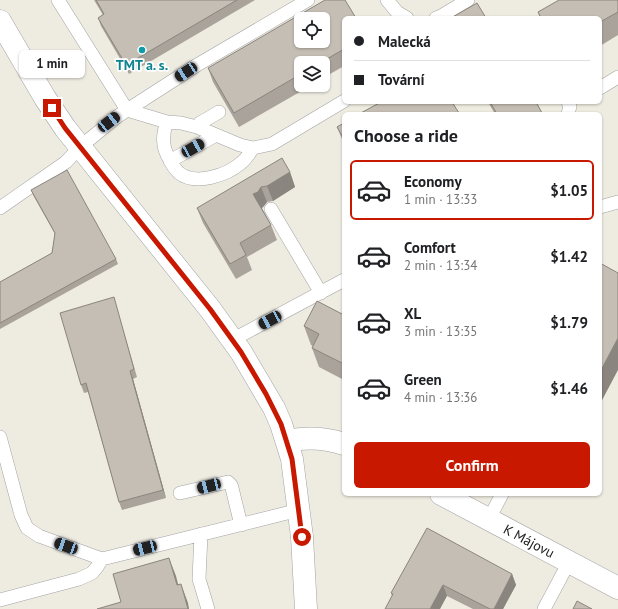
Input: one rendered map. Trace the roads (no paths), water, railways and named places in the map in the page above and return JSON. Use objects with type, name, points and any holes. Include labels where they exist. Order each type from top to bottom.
[{"type":"street","points":[[0,21],[45,98],[65,128],[210,309],[232,340],[274,408],[287,441],[292,459],[302,537],[306,609]]},
{"type":"street","points":[[287,441],[304,438],[320,439],[342,444]]},
{"type":"street","name":"K Májovu","points":[[445,496],[618,588]]},
{"type":"lane","points":[[58,0],[127,110],[167,122],[181,123],[197,127],[240,145],[253,148],[272,144],[342,102]]},
{"type":"lane","points":[[0,208],[66,162],[80,146],[127,110],[198,65],[308,0]]},
{"type":"lane","points":[[387,0],[397,12],[404,16]]},
{"type":"lane","points":[[441,16],[468,0]]},
{"type":"lane","points":[[602,87],[618,77]]},
{"type":"lane","points":[[197,127],[200,123],[218,112]]},
{"type":"lane","points":[[167,122],[163,141],[166,154],[175,168],[186,177],[199,179],[214,177],[240,164],[253,148]]},
{"type":"lane","points":[[170,161],[216,135]]},
{"type":"lane","points":[[602,206],[618,202]]},
{"type":"lane","points":[[270,209],[321,293]]},
{"type":"lane","points":[[232,340],[342,281]]},
{"type":"lane","points":[[0,437],[22,515],[28,528],[39,536],[102,559],[299,510]]},
{"type":"lane","points":[[180,493],[224,482],[229,483],[232,488],[241,525]]},
{"type":"lane","points":[[489,519],[501,496]]},
{"type":"lane","points":[[201,534],[199,579],[208,609]]},
{"type":"lane","points":[[0,600],[79,579],[92,573],[102,559]]},
{"type":"lane","points":[[544,609],[569,562]]},
{"type":"place","name":"TMT a. s.","points":[[142,50]]}]
